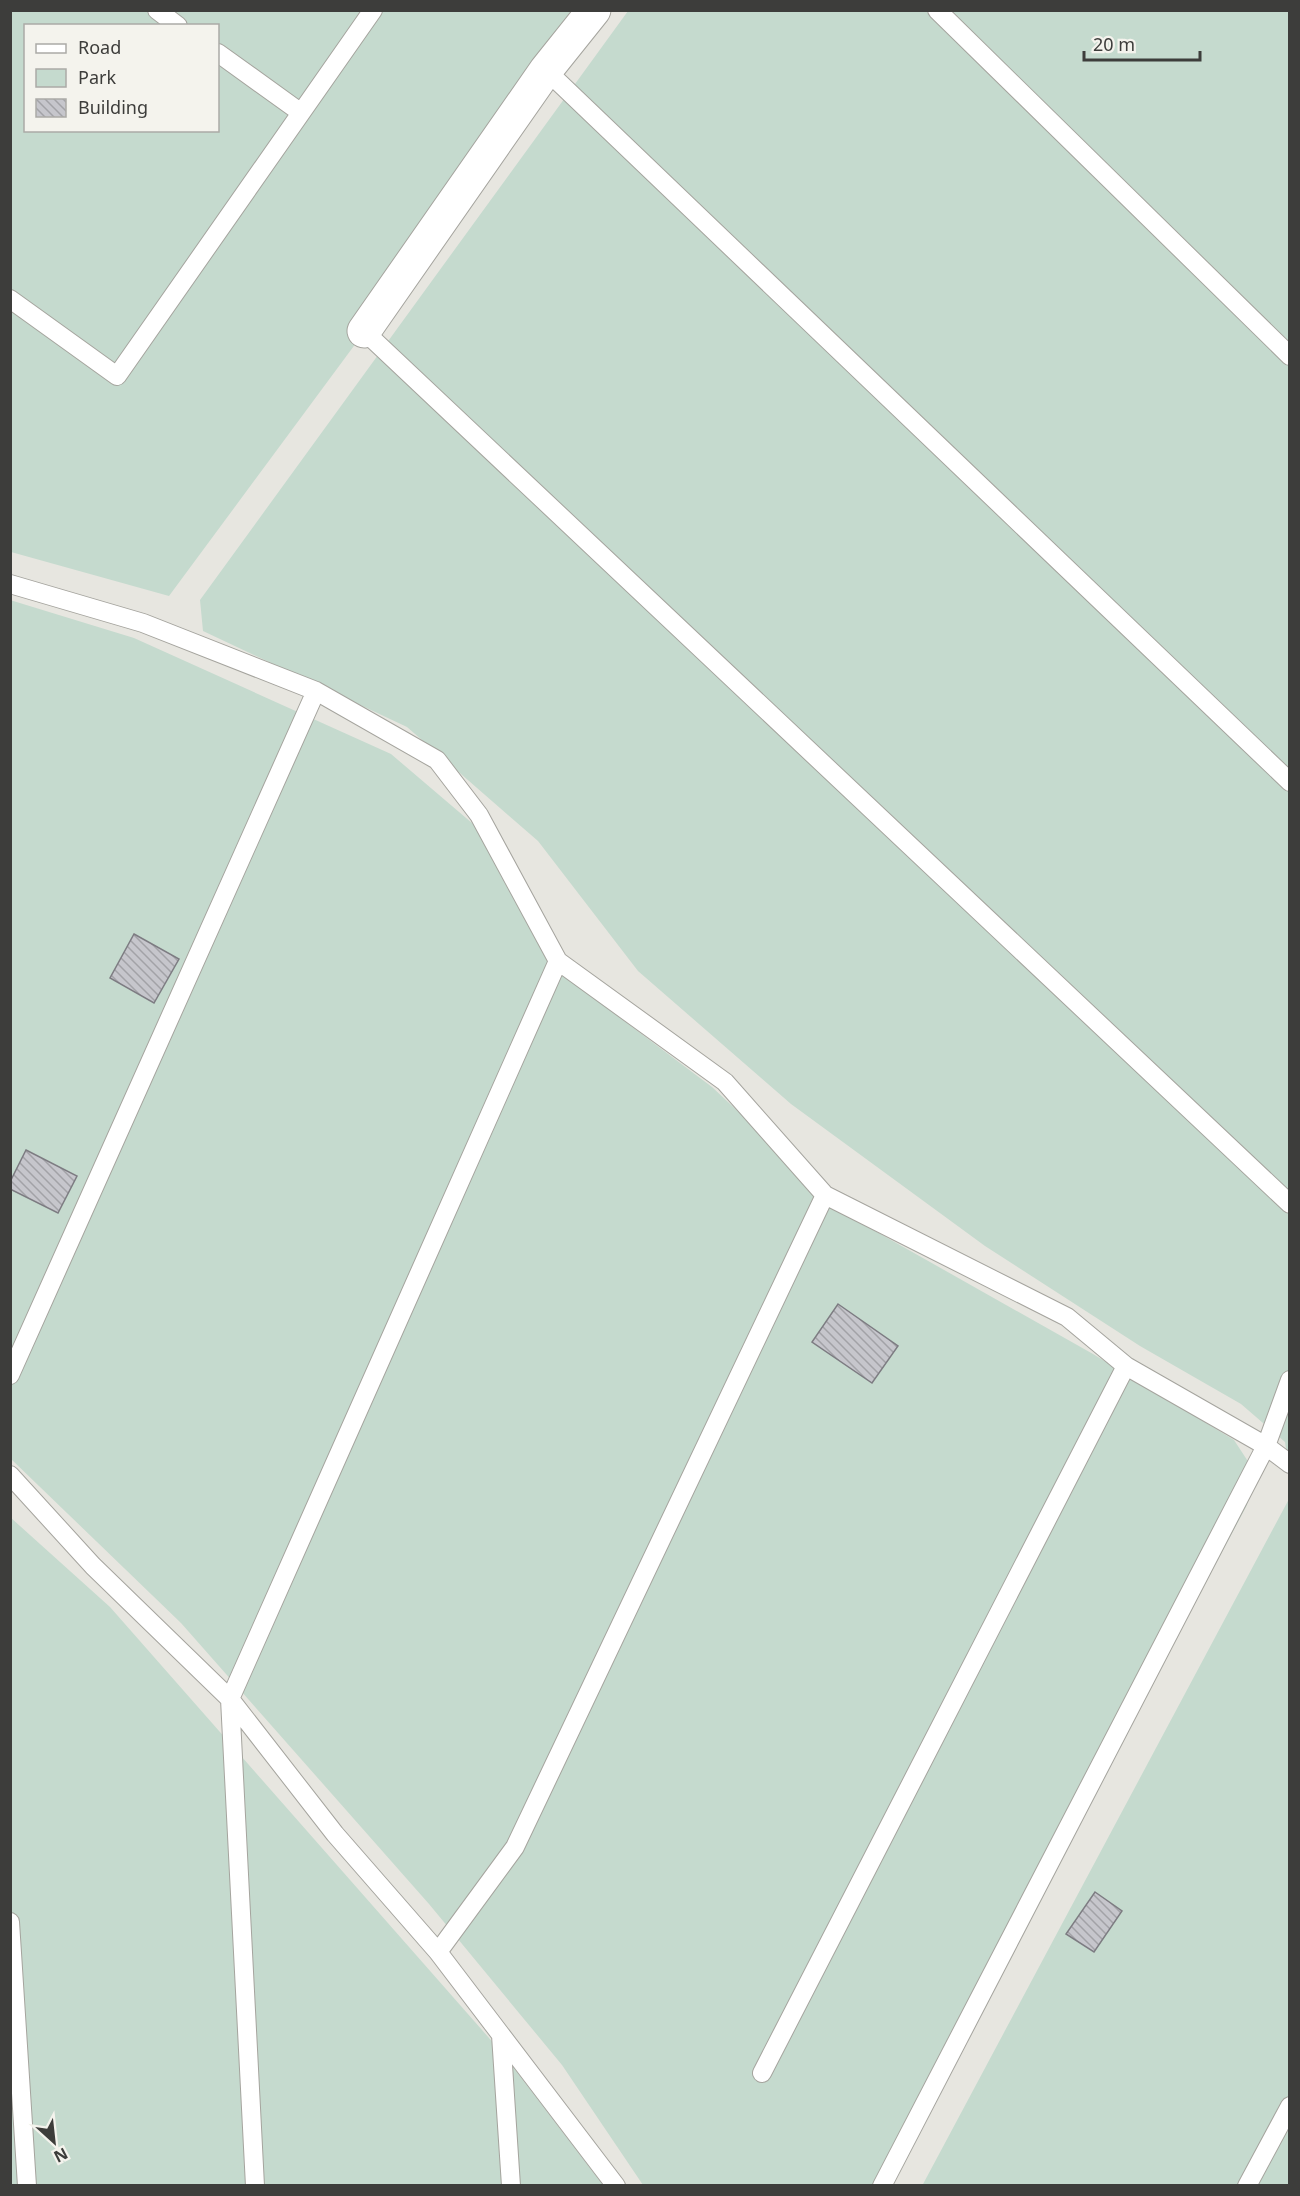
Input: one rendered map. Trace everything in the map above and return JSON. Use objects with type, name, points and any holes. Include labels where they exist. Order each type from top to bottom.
[{"type":"street","points":[[364,331],[546,70],[594,10]]},
{"type":"lane","points":[[157,10],[175,24]]},
{"type":"lane","points":[[10,299],[117,376],[373,10]]},
{"type":"lane","points":[[937,10],[1290,356]]},
{"type":"lane","points":[[219,54],[300,112]]},
{"type":"lane","points":[[546,70],[1290,782]]},
{"type":"lane","points":[[364,331],[1290,1204]]},
{"type":"lane","points":[[10,584],[143,623],[316,691],[437,760],[479,815],[558,961],[725,1082],[825,1195],[1067,1317],[1126,1366],[1266,1446],[1290,1464]]},
{"type":"lane","points":[[10,1375],[316,691]]},
{"type":"lane","points":[[255,2186],[231,1699],[558,961]]},
{"type":"lane","points":[[438,1952],[515,1847],[825,1195]]},
{"type":"lane","points":[[762,2073],[1126,1366]]},
{"type":"lane","points":[[882,2186],[1266,1446],[1290,1380]]},
{"type":"lane","points":[[10,1475],[93,1566],[231,1699],[335,1834],[438,1952],[616,2186]]},
{"type":"lane","points":[[10,1922],[27,2186]]},
{"type":"lane","points":[[501,2035],[512,2186]]},
{"type":"lane","points":[[1246,2186],[1290,2106]]},
{"type":"green space","points":[[10,11],[590,11],[433,239],[169,596],[11,552]]},
{"type":"green space","points":[[628,11],[1289,11],[1289,1470],[1285,1442],[1241,1404],[1140,1346],[985,1246],[791,1104],[638,971],[538,841],[407,727],[203,631],[200,600]]},
{"type":"green space","points":[[10,600],[134,638],[391,754],[479,829],[563,975],[712,1087],[852,1218],[1093,1354],[1234,1440],[1253,1469],[1247,1505],[886,2185],[643,2185],[562,2065],[429,1904],[181,1623],[11,1459]]},
{"type":"green space","points":[[1289,1499],[1289,2185],[922,2186]]},
{"type":"green space","points":[[10,1517],[110,1607],[504,2055],[603,2185],[11,2185]]},
{"type":"building","points":[[134,934],[179,959],[154,1003],[110,978]]},
{"type":"building","points":[[26,1150],[77,1176],[58,1213],[10,1189],[10,1182]]},
{"type":"building","points":[[838,1304],[898,1346],[872,1383],[812,1342]]},
{"type":"building","points":[[1095,1892],[1122,1911],[1094,1952],[1066,1934]]}]
